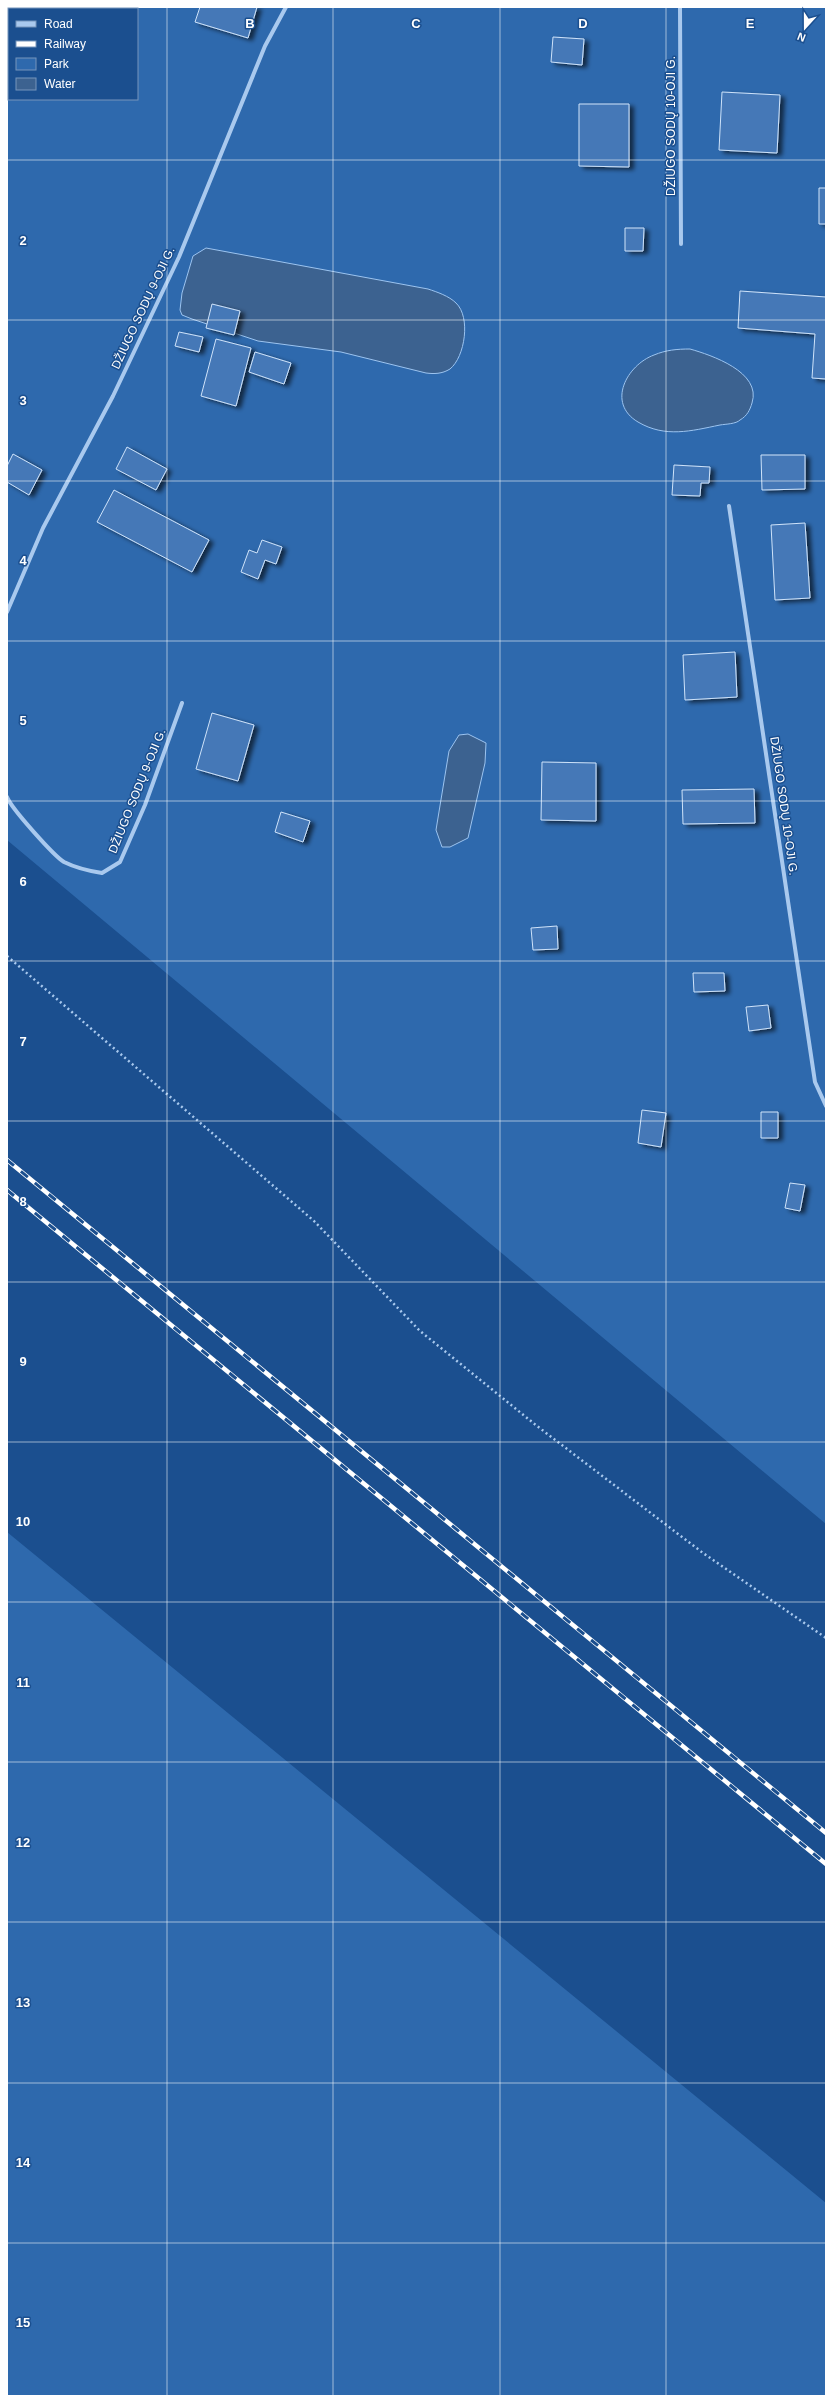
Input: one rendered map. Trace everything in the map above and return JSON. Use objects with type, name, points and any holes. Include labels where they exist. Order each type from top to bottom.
[{"type":"street","name":"DŽIUGO SODŲ 9-OJI G.","points":[[7,612],[43,528],[113,396],[179,257],[265,46],[286,7]]},
{"type":"street","name":"DŽIUGO SODŲ 10-OJI G.","points":[[680,7],[681,244]]},
{"type":"street","name":"DŽIUGO SODŲ 10-OJI G.","points":[[729,506],[814,1082],[826,1106]]},
{"type":"street","name":"DŽIUGO SODŲ 9-OJI G.","points":[[7,797],[45,844],[63,861],[85,871],[102,874],[120,862],[145,805],[182,702]]},
{"type":"path","points":[[7,956],[314,1221],[420,1332],[543,1431],[703,1553],[826,1638]]},
{"type":"green space","points":[[7,7],[826,7],[826,1524],[7,840]]},
{"type":"green space","points":[[7,1532],[826,2203],[826,2396],[7,2396]]},
{"type":"water","points":[[206,248],[428,289],[443,294],[456,303],[461,309],[464,318],[464,337],[459,356],[455,363],[447,371],[432,374],[341,352],[258,341],[182,315],[180,310],[182,293],[193,256]]},
{"type":"water","points":[[690,349],[710,356],[733,367],[749,382],[753,392],[752,403],[745,417],[731,424],[688,431],[668,432],[648,427],[638,422],[628,414],[623,405],[622,395],[624,385],[636,367],[644,360],[663,352]]},
{"type":"water","points":[[468,734],[486,743],[485,763],[468,838],[450,847],[442,847],[436,830],[449,751],[459,735]]},
{"type":"building","points":[[200,7],[257,7],[248,38],[195,22]]},
{"type":"building","points":[[553,37],[584,39],[582,65],[551,62]]},
{"type":"building","points":[[722,92],[780,95],[777,153],[719,150]]},
{"type":"building","points":[[579,104],[629,104],[629,167],[579,166]]},
{"type":"building","points":[[819,188],[826,188],[826,224],[819,224]]},
{"type":"building","points":[[625,228],[644,228],[643,251],[625,251]]},
{"type":"building","points":[[740,291],[826,297],[826,379],[812,378],[815,334],[738,328]]},
{"type":"building","points":[[212,304],[240,311],[234,335],[206,328]]},
{"type":"building","points":[[179,332],[203,337],[199,352],[175,346]]},
{"type":"building","points":[[216,339],[251,348],[236,406],[201,396]]},
{"type":"building","points":[[255,352],[291,363],[284,384],[249,372]]},
{"type":"building","points":[[127,447],[167,469],[156,490],[116,469]]},
{"type":"building","points":[[13,454],[42,470],[29,495],[7,482],[7,466]]},
{"type":"building","points":[[761,455],[805,455],[805,489],[762,490]]},
{"type":"building","points":[[674,465],[710,467],[709,483],[701,483],[700,496],[672,495]]},
{"type":"building","points":[[114,490],[209,540],[192,572],[97,522]]},
{"type":"building","points":[[805,523],[810,598],[775,600],[771,525]]},
{"type":"building","points":[[262,540],[282,547],[276,564],[265,560],[258,579],[241,572],[249,550],[257,553]]},
{"type":"building","points":[[735,652],[737,697],[685,700],[683,655]]},
{"type":"building","points":[[212,713],[254,725],[238,781],[196,769]]},
{"type":"building","points":[[542,762],[596,763],[596,821],[541,820]]},
{"type":"building","points":[[754,789],[755,823],[683,824],[682,790]]},
{"type":"building","points":[[281,812],[310,821],[303,842],[275,832]]},
{"type":"building","points":[[557,926],[558,949],[533,950],[531,928]]},
{"type":"building","points":[[693,973],[724,973],[725,991],[694,992]]},
{"type":"building","points":[[768,1005],[771,1028],[749,1031],[746,1007]]},
{"type":"building","points":[[642,1110],[666,1113],[661,1147],[638,1143]]},
{"type":"building","points":[[761,1112],[778,1112],[778,1138],[761,1138]]},
{"type":"building","points":[[790,1183],[805,1185],[800,1211],[785,1208]]},
{"type":"railway","points":[[7,1160],[826,1833]]},
{"type":"railway","points":[[7,1190],[826,1864]]}]
